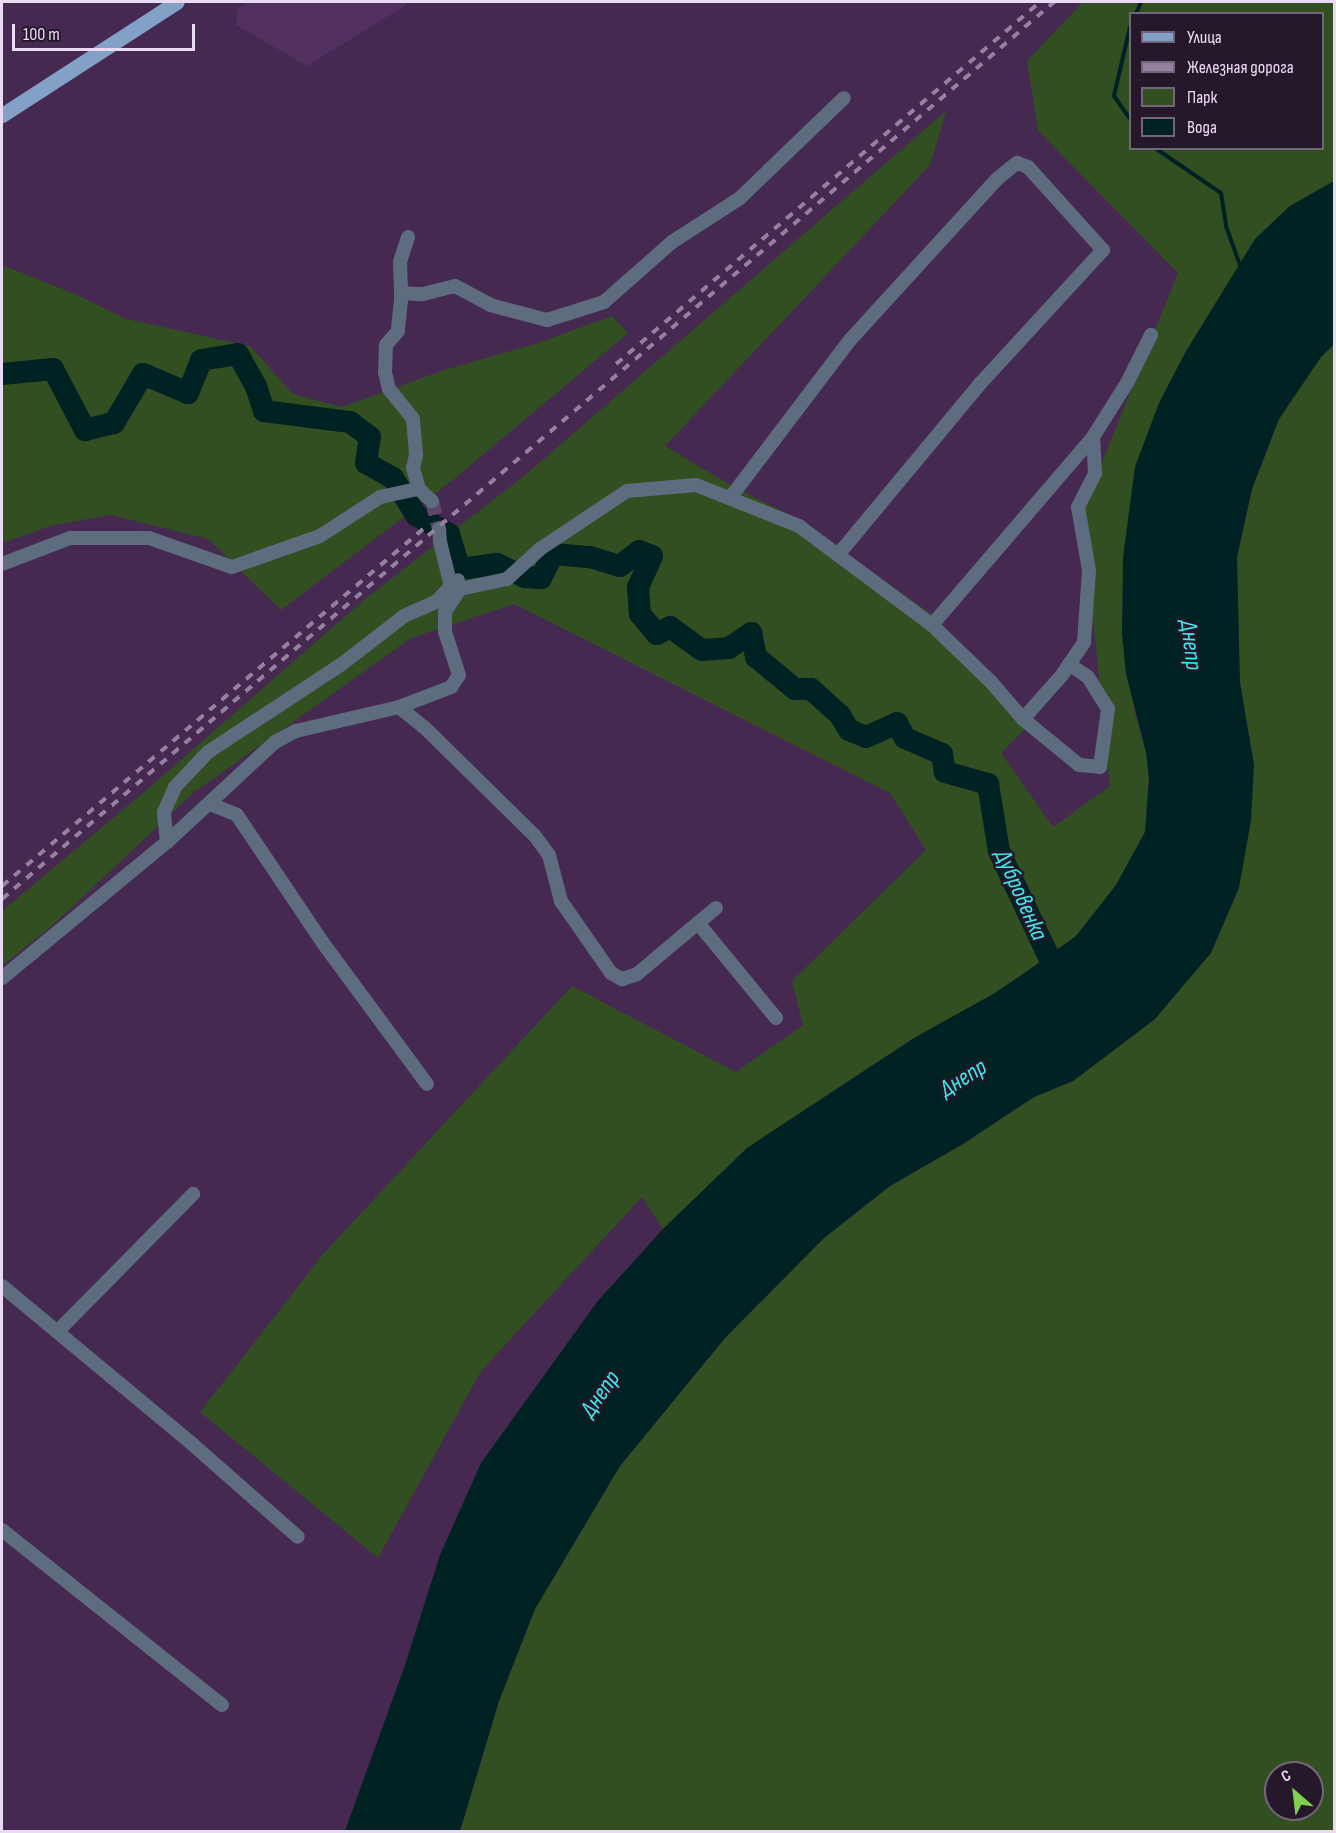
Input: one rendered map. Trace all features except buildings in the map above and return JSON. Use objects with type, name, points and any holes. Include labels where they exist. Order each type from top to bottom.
[{"type":"main road","points":[[2,115],[177,2]]},
{"type":"street","points":[[401,293],[423,294],[455,286],[490,305],[547,320],[604,302],[672,242],[740,198],[844,98]]},
{"type":"street","points":[[730,498],[858,331],[997,179],[1017,163],[1028,167],[1103,250],[979,385],[838,555]]},
{"type":"street","points":[[408,237],[400,262],[401,293],[398,331],[386,345],[385,372],[389,389],[413,419],[416,455],[413,468],[419,489],[432,501]]},
{"type":"street","points":[[932,625],[1093,437],[1126,383],[1151,335]]},
{"type":"street","points":[[1023,719],[1069,664],[1084,642],[1089,570],[1078,507],[1095,473],[1093,437]]},
{"type":"street","points":[[460,589],[507,579],[540,549],[627,491],[696,485],[799,526],[932,625],[992,683],[1023,719],[1079,765],[1100,767],[1108,709],[1088,677],[1069,664]]},
{"type":"street","points":[[2,564],[70,538],[149,538],[232,567],[320,536],[380,497],[419,489]]},
{"type":"street","points":[[166,842],[164,812],[175,787],[208,752],[342,664],[404,616],[436,602],[450,586],[439,529]]},
{"type":"street","points":[[2,978],[210,804],[275,742],[296,730],[399,707],[452,687],[459,675],[448,648],[445,612],[460,589],[458,576],[447,563]]},
{"type":"street","points":[[399,707],[424,727],[534,836],[549,855],[561,901],[611,973],[622,979],[637,974],[716,908]]},
{"type":"street","points":[[210,804],[237,815],[323,943],[427,1084]]},
{"type":"street","points":[[698,923],[776,1018]]},
{"type":"street","points":[[57,1332],[193,1194]]},
{"type":"street","points":[[2,1286],[190,1443],[298,1537]]},
{"type":"street","points":[[2,1530],[222,1705]]},
{"type":"shaded area","points":[[249,2],[404,2],[406,5],[307,66],[236,25],[237,9]]},
{"type":"green space","points":[[1083,2],[1334,2],[1334,181],[1290,206],[1255,239],[1185,353],[1159,403],[1135,467],[1134,710],[1146,752],[1149,779],[1145,832],[1116,885],[1076,936],[995,993],[914,1038],[747,1148],[663,1229],[642,1197],[481,1371],[378,1558],[200,1412],[324,1253],[572,986],[736,1072],[803,1025],[792,981],[926,850],[890,793],[514,604],[411,638],[193,793],[54,924],[2,966],[2,911],[143,793],[365,599],[524,476],[946,111],[930,165],[665,446],[732,486],[796,518],[934,616],[1032,722],[1001,753],[1053,827],[1110,786],[1082,512],[1178,273],[1038,131],[1027,61]]},
{"type":"green space","points":[[2,265],[77,295],[126,319],[250,346],[293,394],[342,407],[441,371],[538,343],[612,316],[628,333],[454,479],[281,610],[208,539],[111,515],[53,525],[2,543]]},
{"type":"green space","points":[[1334,344],[1334,1831],[460,1832],[499,1701],[535,1609],[620,1466],[725,1338],[824,1238],[890,1186],[963,1144],[1034,1097],[1073,1081],[1155,1019],[1254,765],[1240,683],[1237,557],[1252,489],[1279,419],[1321,357]]},
{"type":"water","name":"Днепр","points":[[1334,181],[1334,344],[1321,357],[1279,419],[1252,489],[1237,557],[1240,683],[1254,765],[1251,820],[1239,888],[1211,953],[1155,1019],[1073,1081],[1034,1097],[963,1144],[890,1186],[824,1238],[725,1338],[620,1466],[535,1609],[499,1701],[460,1831],[345,1831],[405,1665],[440,1555],[481,1463],[597,1302],[663,1229],[747,1148],[914,1038],[995,993],[1033,967],[1076,936],[1116,885],[1145,832],[1149,779],[1146,752],[1126,674],[1122,634],[1123,557],[1135,467],[1159,403],[1185,353],[1255,239],[1290,206]]},
{"type":"waterway","points":[[1137,12],[1141,2]]},
{"type":"waterway","points":[[1129,31],[1114,96],[1129,118]]},
{"type":"waterway","points":[[1158,150],[1221,193],[1226,226],[1242,271]]},
{"type":"waterway","name":"Дубровенка","points":[[2,374],[53,369],[85,430],[114,423],[143,374],[188,393],[201,360],[238,354],[256,386],[264,411],[350,422],[370,437],[366,463],[393,478],[416,515],[449,534],[460,569],[497,564],[525,577],[541,578],[553,554],[590,557],[620,566],[639,551],[652,556],[638,587],[640,614],[657,634],[670,627],[702,650],[729,648],[751,633],[756,657],[795,689],[811,689],[840,715],[849,730],[866,737],[897,723],[905,738],[942,754],[945,772],[988,784],[999,851],[1061,983]]},
{"type":"tunnel","points":[[432,501],[439,529]]},
{"type":"railway","points":[[616,364],[1040,2]]},
{"type":"railway","points":[[2,899],[1054,2]]},
{"type":"railway","points":[[2,886],[429,524]]}]
